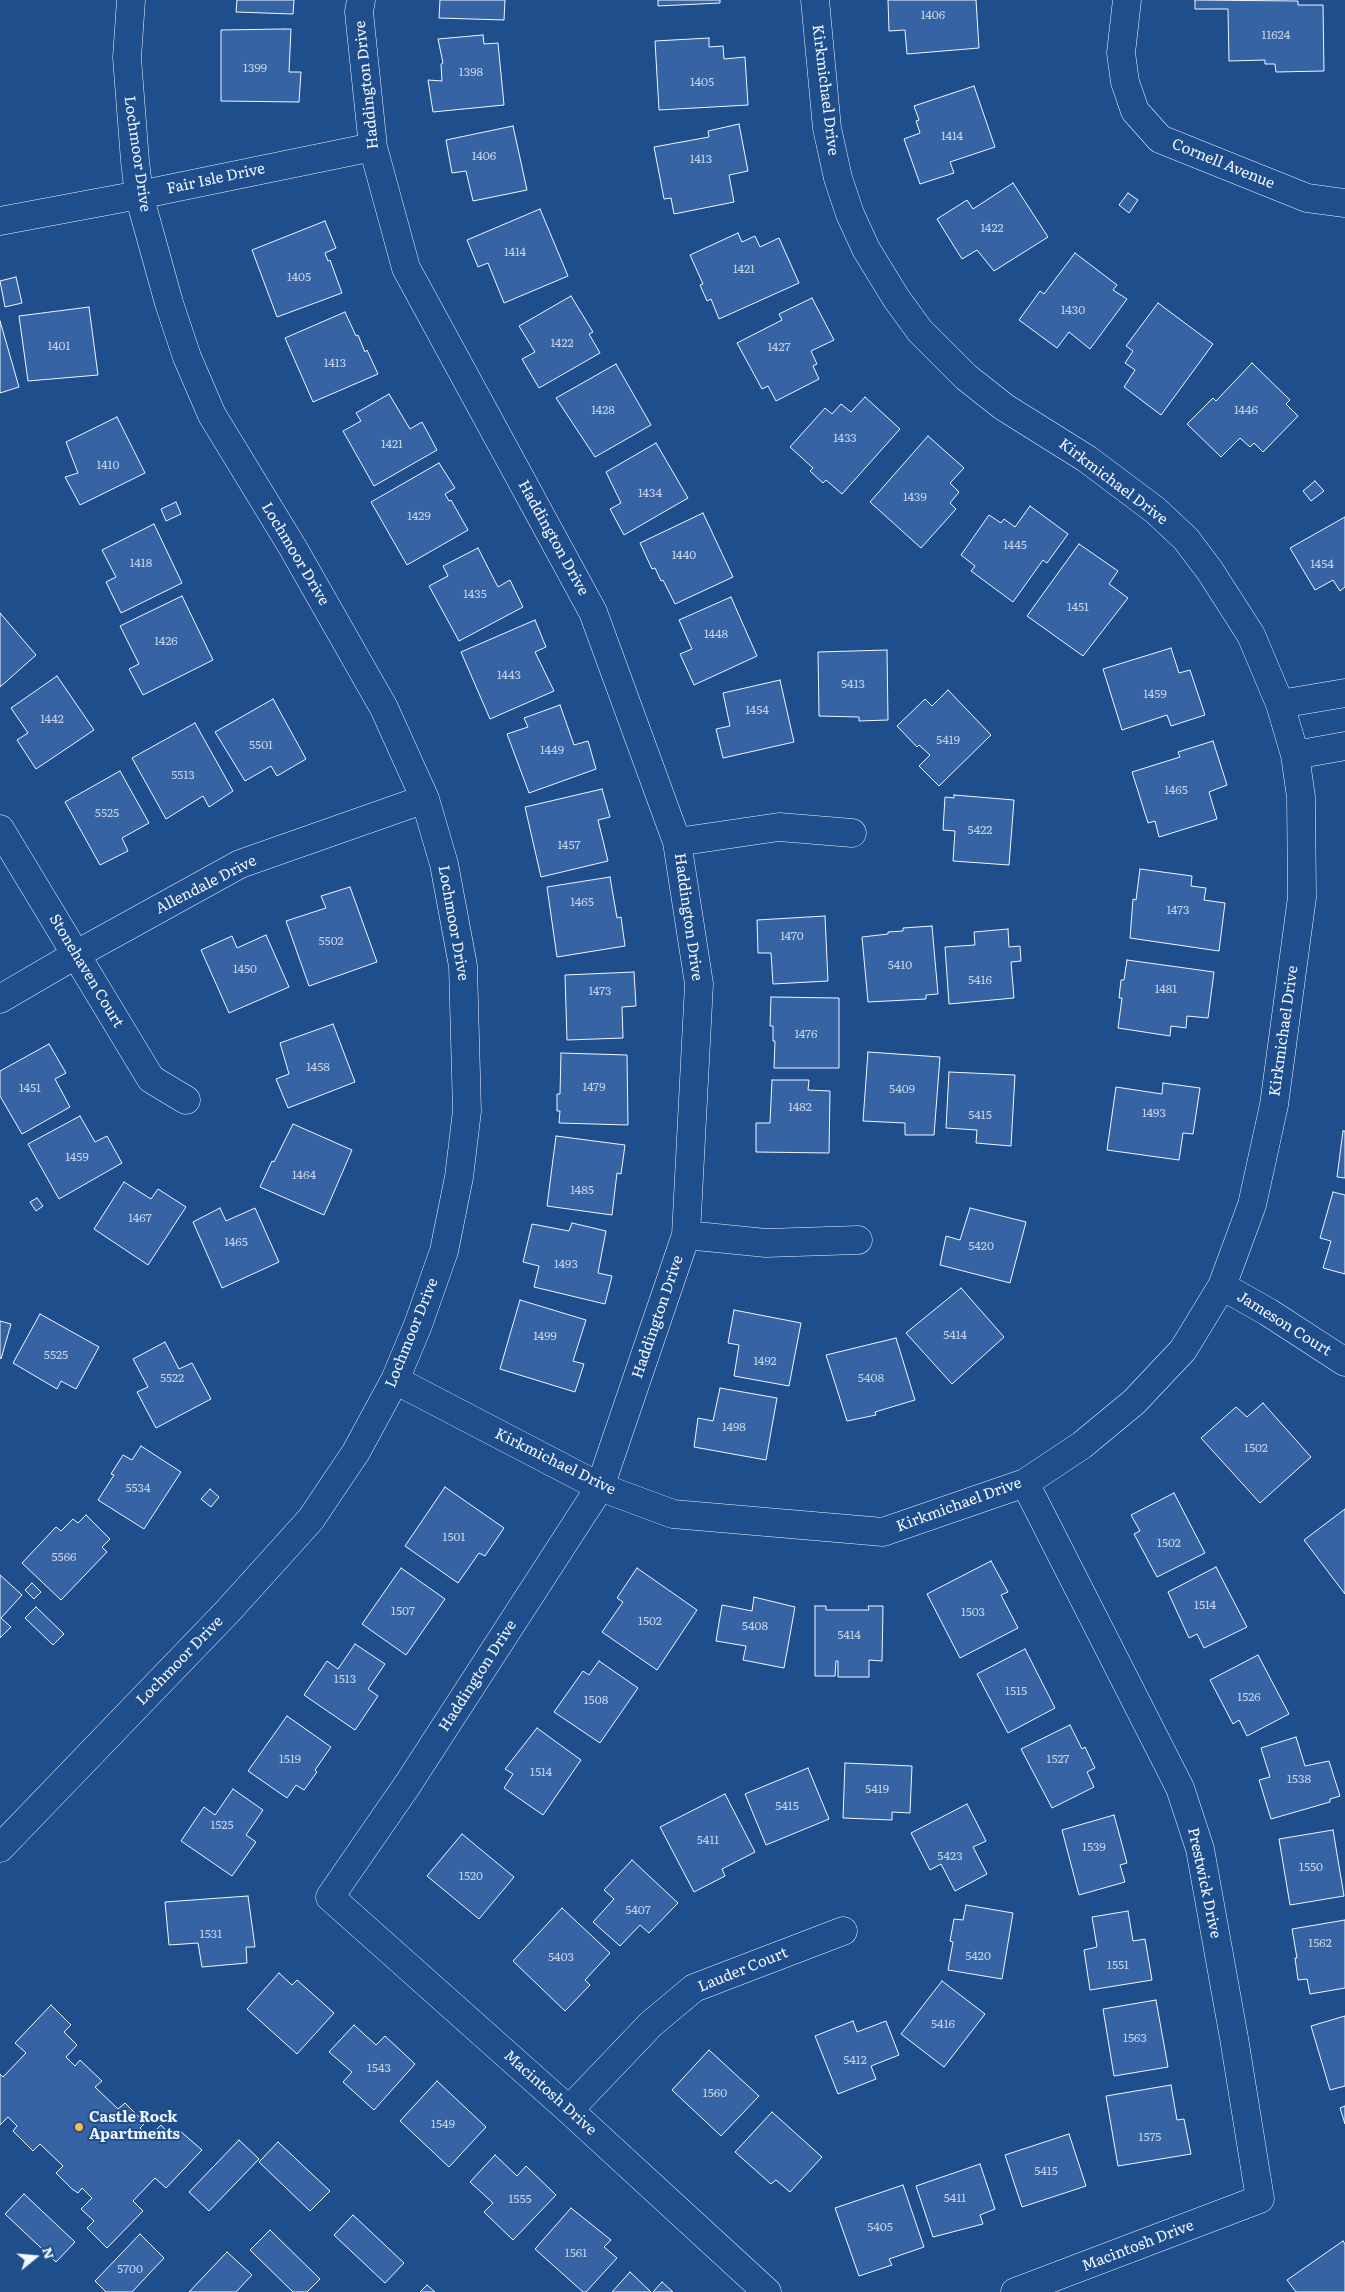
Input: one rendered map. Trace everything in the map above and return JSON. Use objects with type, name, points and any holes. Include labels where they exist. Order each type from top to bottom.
[{"type":"street","name":"Lochmoor Drive","points":[[0,1848],[228,1611],[311,1518],[356,1452],[395,1380],[418,1325],[444,1251],[459,1178],[467,1111],[463,966],[444,864],[424,799],[384,708],[294,548],[212,415],[187,357],[168,304],[140,195],[128,93],[127,58],[131,0]]},
{"type":"street","name":"Haddington Drive","points":[[330,1897],[408,1784],[600,1487],[686,1234],[699,984],[677,842],[593,612],[406,268],[373,147],[359,12],[360,0]]},
{"type":"street","name":"Kirkmichael Drive","points":[[395,1380],[600,1487],[673,1514],[883,1532],[1024,1482],[1082,1445],[1134,1402],[1182,1350],[1222,1286],[1252,1205],[1274,1105],[1302,897],[1301,797],[1295,755],[1280,704],[1251,635],[1210,571],[1186,540],[1155,510],[1087,459],[1004,407],[966,377],[920,330],[896,298],[866,249],[850,214],[838,178],[826,118],[815,0]]},
{"type":"street","name":"Cornell Avenue","points":[[1127,0],[1121,53],[1125,82],[1135,111],[1160,139],[1307,198],[1345,203]]},
{"type":"street","name":"Fair Isle Drive","points":[[0,221],[140,195],[373,147]]},
{"type":"street","points":[[1280,704],[1345,693]]},
{"type":"street","points":[[1295,755],[1345,746]]},
{"type":"street","name":"Allendale Drive","points":[[0,998],[240,864],[424,799]]},
{"type":"street","points":[[677,842],[779,827],[852,833]]},
{"type":"street","name":"Stonehaven Court","points":[[0,829],[151,1079],[186,1100]]},
{"type":"street","points":[[686,1234],[766,1243],[858,1240]]},
{"type":"street","name":"Jameson Court","points":[[1222,1286],[1268,1312],[1345,1362]]},
{"type":"street","name":"Prestwick Drive","points":[[1024,1482],[1180,1788],[1200,1849],[1234,2038],[1260,2199]]},
{"type":"street","name":"Macintosh Drive","points":[[330,1897],[569,2110],[767,2292]]},
{"type":"street","name":"Lauder Court","points":[[569,2110],[651,2024],[694,1988],[843,1931]]},
{"type":"street","name":"Macintosh Drive","points":[[1015,2292],[1260,2199]]},
{"type":"building","points":[[237,0],[294,0],[293,14],[236,12]]},
{"type":"building","points":[[440,0],[505,0],[504,20],[439,18]]},
{"type":"building","points":[[658,0],[720,0],[720,3],[658,6]]},
{"type":"building","points":[[888,0],[976,0],[979,48],[907,54],[905,30],[889,31]]},
{"type":"building","points":[[1195,0],[1298,1],[1298,5],[1323,5],[1324,71],[1276,72],[1275,64],[1265,64],[1265,60],[1229,61],[1228,9],[1195,9]]},
{"type":"building","points":[[291,29],[289,72],[301,72],[299,102],[221,101],[221,30]]},
{"type":"building","points":[[483,35],[484,44],[498,43],[504,105],[433,112],[428,80],[442,81],[441,64],[443,63],[438,39]]},
{"type":"building","points":[[709,38],[709,47],[723,46],[724,59],[745,57],[748,105],[659,110],[655,41]]},
{"type":"building","points":[[974,86],[995,147],[950,162],[954,173],[920,184],[904,139],[920,133],[916,121],[919,120],[914,106]]},
{"type":"building","points":[[739,124],[748,171],[729,175],[734,202],[674,214],[671,198],[664,199],[654,147],[709,137],[708,131]]},
{"type":"building","points":[[513,126],[527,190],[473,201],[466,171],[452,173],[446,140]]},
{"type":"building","points":[[1013,183],[1048,237],[994,271],[977,250],[962,259],[937,219],[967,200],[973,209]]},
{"type":"building","points":[[1128,193],[1138,200],[1129,213],[1119,205]]},
{"type":"building","points":[[540,209],[568,276],[504,303],[488,263],[478,267],[467,240]]},
{"type":"building","points":[[325,221],[336,248],[325,253],[328,261],[330,260],[342,293],[277,317],[252,250]]},
{"type":"building","points":[[738,233],[742,242],[755,236],[760,247],[779,238],[799,283],[719,319],[711,299],[707,301],[700,285],[703,284],[690,255]]},
{"type":"building","points":[[1075,253],[1117,285],[1113,290],[1127,299],[1090,349],[1069,332],[1057,348],[1019,320],[1040,291],[1044,294]]},
{"type":"building","points":[[16,277],[22,303],[5,307],[0,281]]},
{"type":"building","points":[[571,296],[593,332],[589,334],[600,353],[539,388],[522,359],[535,352],[519,326]]},
{"type":"building","points":[[812,298],[834,340],[811,351],[817,364],[813,366],[819,379],[776,401],[768,386],[762,389],[737,343],[782,320],[779,314]]},
{"type":"building","points":[[1158,303],[1213,344],[1161,415],[1124,387],[1135,370],[1125,363],[1133,351],[1126,346]]},
{"type":"building","points":[[89,307],[98,375],[28,381],[19,316]]},
{"type":"building","points":[[345,312],[365,352],[367,350],[378,374],[313,402],[285,338]]},
{"type":"building","points":[[0,321],[19,387],[0,393]]},
{"type":"building","points":[[1252,363],[1290,400],[1286,404],[1298,416],[1263,452],[1254,443],[1250,447],[1240,438],[1221,457],[1187,424],[1213,398],[1216,401]]},
{"type":"building","points":[[616,364],[651,425],[595,457],[556,398]]},
{"type":"building","points":[[389,394],[410,429],[422,422],[437,450],[374,486],[343,431],[361,421],[356,413]]},
{"type":"building","points":[[865,397],[900,429],[842,494],[826,480],[823,483],[810,471],[813,468],[790,447],[825,408],[832,414],[841,404],[851,412]]},
{"type":"building","points":[[117,417],[145,473],[80,505],[65,477],[78,473],[66,442]]},
{"type":"building","points":[[928,436],[964,468],[950,483],[959,492],[950,503],[956,509],[921,548],[870,502]]},
{"type":"building","points":[[656,443],[688,498],[624,535],[610,509],[621,503],[606,472]]},
{"type":"building","points":[[439,463],[455,488],[445,494],[449,501],[451,500],[468,530],[407,565],[371,502]]},
{"type":"building","points":[[1315,481],[1324,491],[1311,501],[1303,491]]},
{"type":"building","points":[[176,502],[181,514],[166,521],[161,509]]},
{"type":"building","points":[[1030,506],[1068,534],[1047,563],[1043,560],[1013,602],[971,571],[975,566],[961,555],[989,515],[1001,523],[1004,519],[1015,527]]},
{"type":"building","points":[[703,513],[733,577],[675,604],[663,580],[661,581],[655,568],[652,569],[640,543]]},
{"type":"building","points":[[1345,517],[1345,587],[1340,591],[1333,580],[1315,590],[1290,548]]},
{"type":"building","points":[[154,524],[182,583],[121,613],[106,582],[116,577],[102,550]]},
{"type":"building","points":[[1079,544],[1118,571],[1109,584],[1128,598],[1083,656],[1027,616]]},
{"type":"building","points":[[478,548],[498,587],[510,580],[523,607],[459,641],[429,586],[448,576],[443,566]]},
{"type":"building","points":[[182,596],[213,660],[143,695],[129,669],[139,664],[120,626]]},
{"type":"building","points":[[731,597],[757,656],[694,685],[680,654],[692,649],[679,620]]},
{"type":"building","points":[[0,613],[36,655],[0,687]]},
{"type":"building","points":[[535,620],[546,647],[535,652],[554,691],[490,719],[461,652]]},
{"type":"building","points":[[1171,648],[1179,673],[1190,670],[1205,715],[1171,726],[1167,715],[1122,730],[1103,669]]},
{"type":"building","points":[[887,650],[888,720],[859,721],[859,717],[819,716],[818,652]]},
{"type":"building","points":[[57,676],[94,730],[36,769],[17,740],[28,733],[11,708]]},
{"type":"building","points":[[780,680],[794,742],[723,758],[716,729],[730,726],[723,693]]},
{"type":"building","points":[[948,690],[991,735],[939,786],[919,766],[930,755],[919,745],[917,747],[897,726],[925,699],[932,706]]},
{"type":"building","points":[[273,699],[306,759],[277,776],[271,766],[245,781],[215,732]]},
{"type":"building","points":[[560,705],[574,745],[588,741],[596,769],[529,793],[507,734],[528,727],[524,718]]},
{"type":"building","points":[[195,723],[233,791],[209,807],[203,796],[166,819],[132,758]]},
{"type":"building","points":[[1213,741],[1227,785],[1209,792],[1217,819],[1159,837],[1155,821],[1148,823],[1132,772],[1180,757],[1178,752]]},
{"type":"building","points":[[120,771],[149,823],[122,838],[128,851],[100,865],[65,802]]},
{"type":"building","points":[[602,789],[610,817],[598,820],[608,861],[541,877],[525,807]]},
{"type":"building","points":[[954,795],[1014,800],[1009,865],[953,861],[955,831],[943,830],[945,797],[954,798]]},
{"type":"building","points":[[1140,869],[1192,876],[1191,886],[1206,888],[1204,900],[1225,903],[1219,951],[1130,938],[1133,899],[1136,900]]},
{"type":"building","points":[[610,877],[617,918],[621,917],[625,946],[557,957],[547,887]]},
{"type":"building","points":[[350,887],[377,962],[309,986],[286,921],[326,908],[321,896]]},
{"type":"building","points":[[825,916],[828,981],[773,984],[771,953],[758,953],[757,920]]},
{"type":"building","points":[[932,926],[938,994],[926,995],[926,999],[868,1002],[862,937],[903,931],[903,928]]},
{"type":"building","points":[[1008,929],[1009,947],[1020,946],[1021,961],[1011,962],[1014,998],[949,1004],[945,947],[975,945],[974,932]]},
{"type":"building","points":[[266,935],[289,987],[229,1013],[201,950],[232,936],[237,948]]},
{"type":"building","points":[[1127,960],[1214,972],[1208,1018],[1187,1016],[1186,1028],[1171,1026],[1170,1036],[1118,1028],[1122,998],[1119,998],[1121,980],[1124,980]]},
{"type":"building","points":[[634,972],[636,1006],[622,1007],[623,1038],[567,1040],[565,975]]},
{"type":"building","points":[[771,997],[839,998],[839,1068],[774,1068],[775,1041],[773,1041],[773,1026],[770,1026]]},
{"type":"building","points":[[333,1024],[355,1082],[288,1108],[276,1079],[289,1074],[280,1043]]},
{"type":"building","points":[[49,1044],[66,1073],[55,1079],[70,1107],[22,1134],[0,1096],[0,1071]]},
{"type":"building","points":[[868,1052],[940,1057],[934,1135],[905,1135],[905,1123],[863,1121]]},
{"type":"building","points":[[561,1053],[627,1055],[628,1125],[559,1123],[560,1111],[557,1111],[557,1094],[560,1094]]},
{"type":"building","points":[[949,1072],[1015,1075],[1011,1146],[976,1143],[977,1130],[946,1128]]},
{"type":"building","points":[[772,1080],[809,1080],[808,1090],[830,1091],[829,1153],[756,1152],[756,1123],[770,1123]]},
{"type":"building","points":[[1163,1083],[1200,1088],[1193,1134],[1183,1133],[1179,1160],[1107,1150],[1116,1087],[1162,1094]]},
{"type":"building","points":[[80,1116],[95,1142],[107,1136],[122,1163],[59,1199],[28,1144]]},
{"type":"building","points":[[293,1124],[352,1150],[324,1215],[260,1187]]},
{"type":"building","points":[[1343,1131],[1345,1131],[1345,1178],[1337,1177]]},
{"type":"building","points":[[556,1136],[625,1145],[621,1174],[617,1173],[612,1215],[547,1206]]},
{"type":"building","points":[[124,1182],[151,1199],[158,1189],[186,1207],[148,1265],[94,1229]]},
{"type":"building","points":[[1333,1192],[1345,1195],[1345,1274],[1323,1268],[1331,1241],[1320,1238]]},
{"type":"building","points":[[37,1198],[43,1206],[36,1211],[30,1202]]},
{"type":"building","points":[[220,1208],[226,1221],[255,1208],[279,1262],[222,1288],[193,1222]]},
{"type":"building","points":[[970,1208],[1026,1222],[1010,1283],[940,1265],[946,1236],[960,1240]]},
{"type":"building","points":[[572,1223],[606,1231],[598,1273],[612,1276],[605,1304],[534,1287],[539,1266],[523,1262],[532,1224],[569,1231]]},
{"type":"building","points":[[961,1288],[1004,1337],[952,1384],[906,1333]]},
{"type":"building","points":[[520,1300],[586,1320],[573,1361],[584,1364],[575,1392],[500,1369]]},
{"type":"building","points":[[734,1310],[801,1323],[789,1386],[734,1376],[739,1345],[728,1343]]},
{"type":"building","points":[[40,1314],[99,1347],[76,1389],[61,1381],[57,1389],[13,1363]]},
{"type":"building","points":[[0,1321],[11,1324],[1,1359],[0,1358]]},
{"type":"building","points":[[896,1338],[915,1400],[875,1412],[876,1415],[847,1421],[826,1355]]},
{"type":"building","points":[[165,1342],[179,1369],[192,1363],[211,1399],[156,1428],[137,1392],[148,1387],[133,1359]]},
{"type":"building","points":[[720,1388],[777,1398],[766,1460],[694,1447],[698,1418],[713,1421]]},
{"type":"building","points":[[1263,1403],[1311,1457],[1260,1503],[1201,1438],[1236,1407],[1247,1417]]},
{"type":"building","points":[[141,1446],[181,1472],[144,1529],[98,1500],[114,1475],[111,1474],[123,1455],[132,1460]]},
{"type":"building","points":[[445,1487],[504,1528],[485,1556],[479,1553],[458,1583],[405,1546]]},
{"type":"building","points":[[210,1489],[219,1497],[211,1507],[201,1499]]},
{"type":"building","points":[[1174,1493],[1205,1553],[1157,1577],[1134,1534],[1140,1531],[1131,1515]]},
{"type":"building","points":[[1345,1509],[1345,1594],[1304,1540]]},
{"type":"building","points":[[86,1515],[110,1539],[102,1547],[107,1552],[61,1600],[22,1563],[56,1527],[61,1531],[73,1519],[78,1523]]},
{"type":"building","points":[[991,1561],[1008,1592],[1001,1595],[1018,1628],[960,1658],[927,1594]]},
{"type":"building","points":[[1216,1567],[1247,1627],[1204,1648],[1197,1634],[1189,1638],[1168,1592]]},
{"type":"building","points":[[401,1568],[445,1599],[406,1655],[362,1624]]},
{"type":"building","points":[[637,1568],[697,1610],[657,1670],[602,1632],[623,1602],[617,1598]]},
{"type":"building","points":[[0,1575],[22,1595],[1,1618],[11,1627],[0,1638]]},
{"type":"building","points":[[32,1583],[41,1592],[34,1599],[25,1590]]},
{"type":"building","points":[[754,1597],[795,1607],[784,1668],[743,1660],[746,1646],[716,1641],[722,1605],[752,1611]]},
{"type":"building","points":[[815,1606],[826,1606],[826,1610],[869,1610],[868,1606],[883,1606],[882,1661],[869,1660],[869,1677],[838,1677],[838,1661],[836,1661],[835,1676],[815,1676]]},
{"type":"building","points":[[36,1607],[64,1634],[53,1645],[25,1618]]},
{"type":"building","points":[[355,1644],[385,1664],[368,1689],[378,1696],[355,1730],[304,1695],[327,1661],[338,1669]]},
{"type":"building","points":[[1025,1649],[1055,1708],[1008,1733],[977,1674]]},
{"type":"building","points":[[1258,1655],[1289,1714],[1247,1736],[1239,1720],[1233,1724],[1210,1680]]},
{"type":"building","points":[[599,1661],[638,1688],[600,1743],[554,1712],[583,1671],[589,1675]]},
{"type":"building","points":[[287,1716],[331,1747],[304,1790],[296,1785],[287,1798],[248,1771]]},
{"type":"building","points":[[1070,1725],[1082,1749],[1085,1747],[1095,1768],[1087,1772],[1094,1787],[1052,1808],[1021,1749]]},
{"type":"building","points":[[537,1728],[581,1760],[543,1815],[504,1788],[513,1774],[505,1769]]},
{"type":"building","points":[[1296,1737],[1305,1766],[1329,1761],[1340,1796],[1330,1799],[1330,1802],[1271,1819],[1259,1780],[1270,1777],[1261,1748]]},
{"type":"building","points":[[845,1763],[912,1766],[910,1813],[892,1812],[892,1820],[843,1818]]},
{"type":"building","points":[[808,1768],[829,1819],[766,1845],[745,1794]]},
{"type":"building","points":[[233,1789],[263,1810],[246,1835],[256,1842],[232,1876],[181,1841],[204,1807],[215,1815]]},
{"type":"building","points":[[725,1794],[755,1852],[722,1869],[725,1876],[694,1892],[660,1827]]},
{"type":"building","points":[[967,1804],[986,1841],[973,1847],[987,1874],[955,1891],[941,1864],[930,1870],[911,1833]]},
{"type":"building","points":[[1114,1815],[1127,1863],[1120,1865],[1125,1882],[1079,1895],[1062,1830]]},
{"type":"building","points":[[1333,1830],[1344,1896],[1290,1905],[1279,1839]]},
{"type":"building","points":[[462,1834],[514,1877],[479,1919],[427,1876]]},
{"type":"building","points":[[632,1860],[678,1903],[649,1933],[640,1925],[620,1946],[593,1922],[614,1899],[604,1890]]},
{"type":"building","points":[[248,1896],[255,1947],[246,1947],[247,1963],[202,1967],[198,1943],[169,1945],[165,1902]]},
{"type":"building","points":[[966,1905],[1013,1913],[1002,1979],[948,1970],[953,1942],[950,1941],[954,1919],[963,1920]]},
{"type":"building","points":[[562,1908],[610,1953],[585,1980],[590,1985],[565,2011],[513,1961]]},
{"type":"building","points":[[1128,1911],[1133,1941],[1145,1939],[1152,1980],[1090,1990],[1084,1950],[1097,1947],[1092,1917]]},
{"type":"building","points":[[1345,1920],[1345,1988],[1310,1994],[1307,1979],[1298,1980],[1295,1958],[1297,1958],[1292,1929]]},
{"type":"building","points":[[279,1973],[292,1985],[297,1980],[334,2013],[297,2054],[247,2009]]},
{"type":"building","points":[[942,1981],[985,2014],[944,2067],[901,2034]]},
{"type":"building","points":[[1156,2000],[1168,2067],[1114,2076],[1103,2009]]},
{"type":"building","name":"Castle Rock Apartments","points":[[51,2005],[71,2025],[64,2032],[77,2045],[66,2057],[75,2066],[80,2060],[102,2081],[95,2087],[118,2109],[125,2103],[145,2123],[140,2128],[149,2137],[161,2125],[173,2138],[180,2131],[202,2150],[166,2188],[155,2178],[133,2201],[143,2211],[107,2248],[87,2228],[94,2221],[81,2209],[92,2198],[82,2188],[78,2193],[72,2189],[56,2173],[63,2166],[40,2144],[33,2151],[13,2131],[17,2126],[8,2117],[0,2125],[0,2074],[3,2077],[26,2053],[15,2043]]},
{"type":"building","points":[[1345,2016],[1345,2086],[1330,2090],[1311,2026]]},
{"type":"building","points":[[853,2021],[857,2032],[886,2021],[899,2055],[871,2066],[876,2079],[838,2094],[815,2036]]},
{"type":"building","points":[[354,2025],[376,2045],[385,2036],[415,2064],[374,2110],[343,2082],[352,2072],[329,2052]]},
{"type":"building","points":[[709,2050],[759,2096],[721,2136],[672,2090]]},
{"type":"building","points":[[437,2081],[486,2127],[449,2167],[400,2121]]},
{"type":"building","points":[[1171,2085],[1177,2120],[1184,2119],[1191,2154],[1118,2166],[1106,2096]]},
{"type":"building","points":[[1345,2106],[1345,2124],[1340,2108]]},
{"type":"building","points":[[772,2112],[822,2157],[790,2192],[776,2180],[771,2184],[735,2152]]},
{"type":"building","points":[[1069,2134],[1086,2186],[1022,2207],[1005,2155]]},
{"type":"building","name":"Castle Rock Apartments","points":[[239,2140],[259,2159],[209,2211],[189,2192]]},
{"type":"building","points":[[278,2142],[330,2191],[310,2211],[259,2162]]},
{"type":"building","points":[[495,2155],[517,2176],[526,2166],[556,2195],[513,2240],[484,2212],[493,2203],[470,2182]]},
{"type":"building","points":[[980,2164],[995,2209],[980,2215],[983,2224],[933,2237],[916,2186]]},
{"type":"building","points":[[903,2185],[924,2247],[889,2259],[892,2265],[859,2276],[835,2208]]},
{"type":"building","points":[[24,2194],[75,2242],[56,2262],[5,2214]]},
{"type":"building","points":[[571,2208],[611,2240],[604,2247],[617,2258],[586,2292],[583,2292],[535,2249]]},
{"type":"building","points":[[353,2215],[404,2263],[385,2283],[334,2235]]},
{"type":"building","points":[[270,2230],[320,2279],[307,2292],[293,2292],[250,2250]]},
{"type":"building","points":[[140,2234],[164,2258],[132,2292],[106,2292],[95,2281]]},
{"type":"building","points":[[1343,2241],[1345,2244],[1345,2292],[1296,2292],[1287,2280]]},
{"type":"building","points":[[227,2252],[252,2275],[236,2292],[189,2292]]},
{"type":"building","points":[[630,2272],[651,2292],[612,2292]]},
{"type":"building","points":[[662,2282],[673,2292],[653,2292]]},
{"type":"building","points":[[427,2285],[435,2292],[420,2292]]},
{"type":"place","name":"Castle Rock Apartments","points":[[79,2127]]}]
